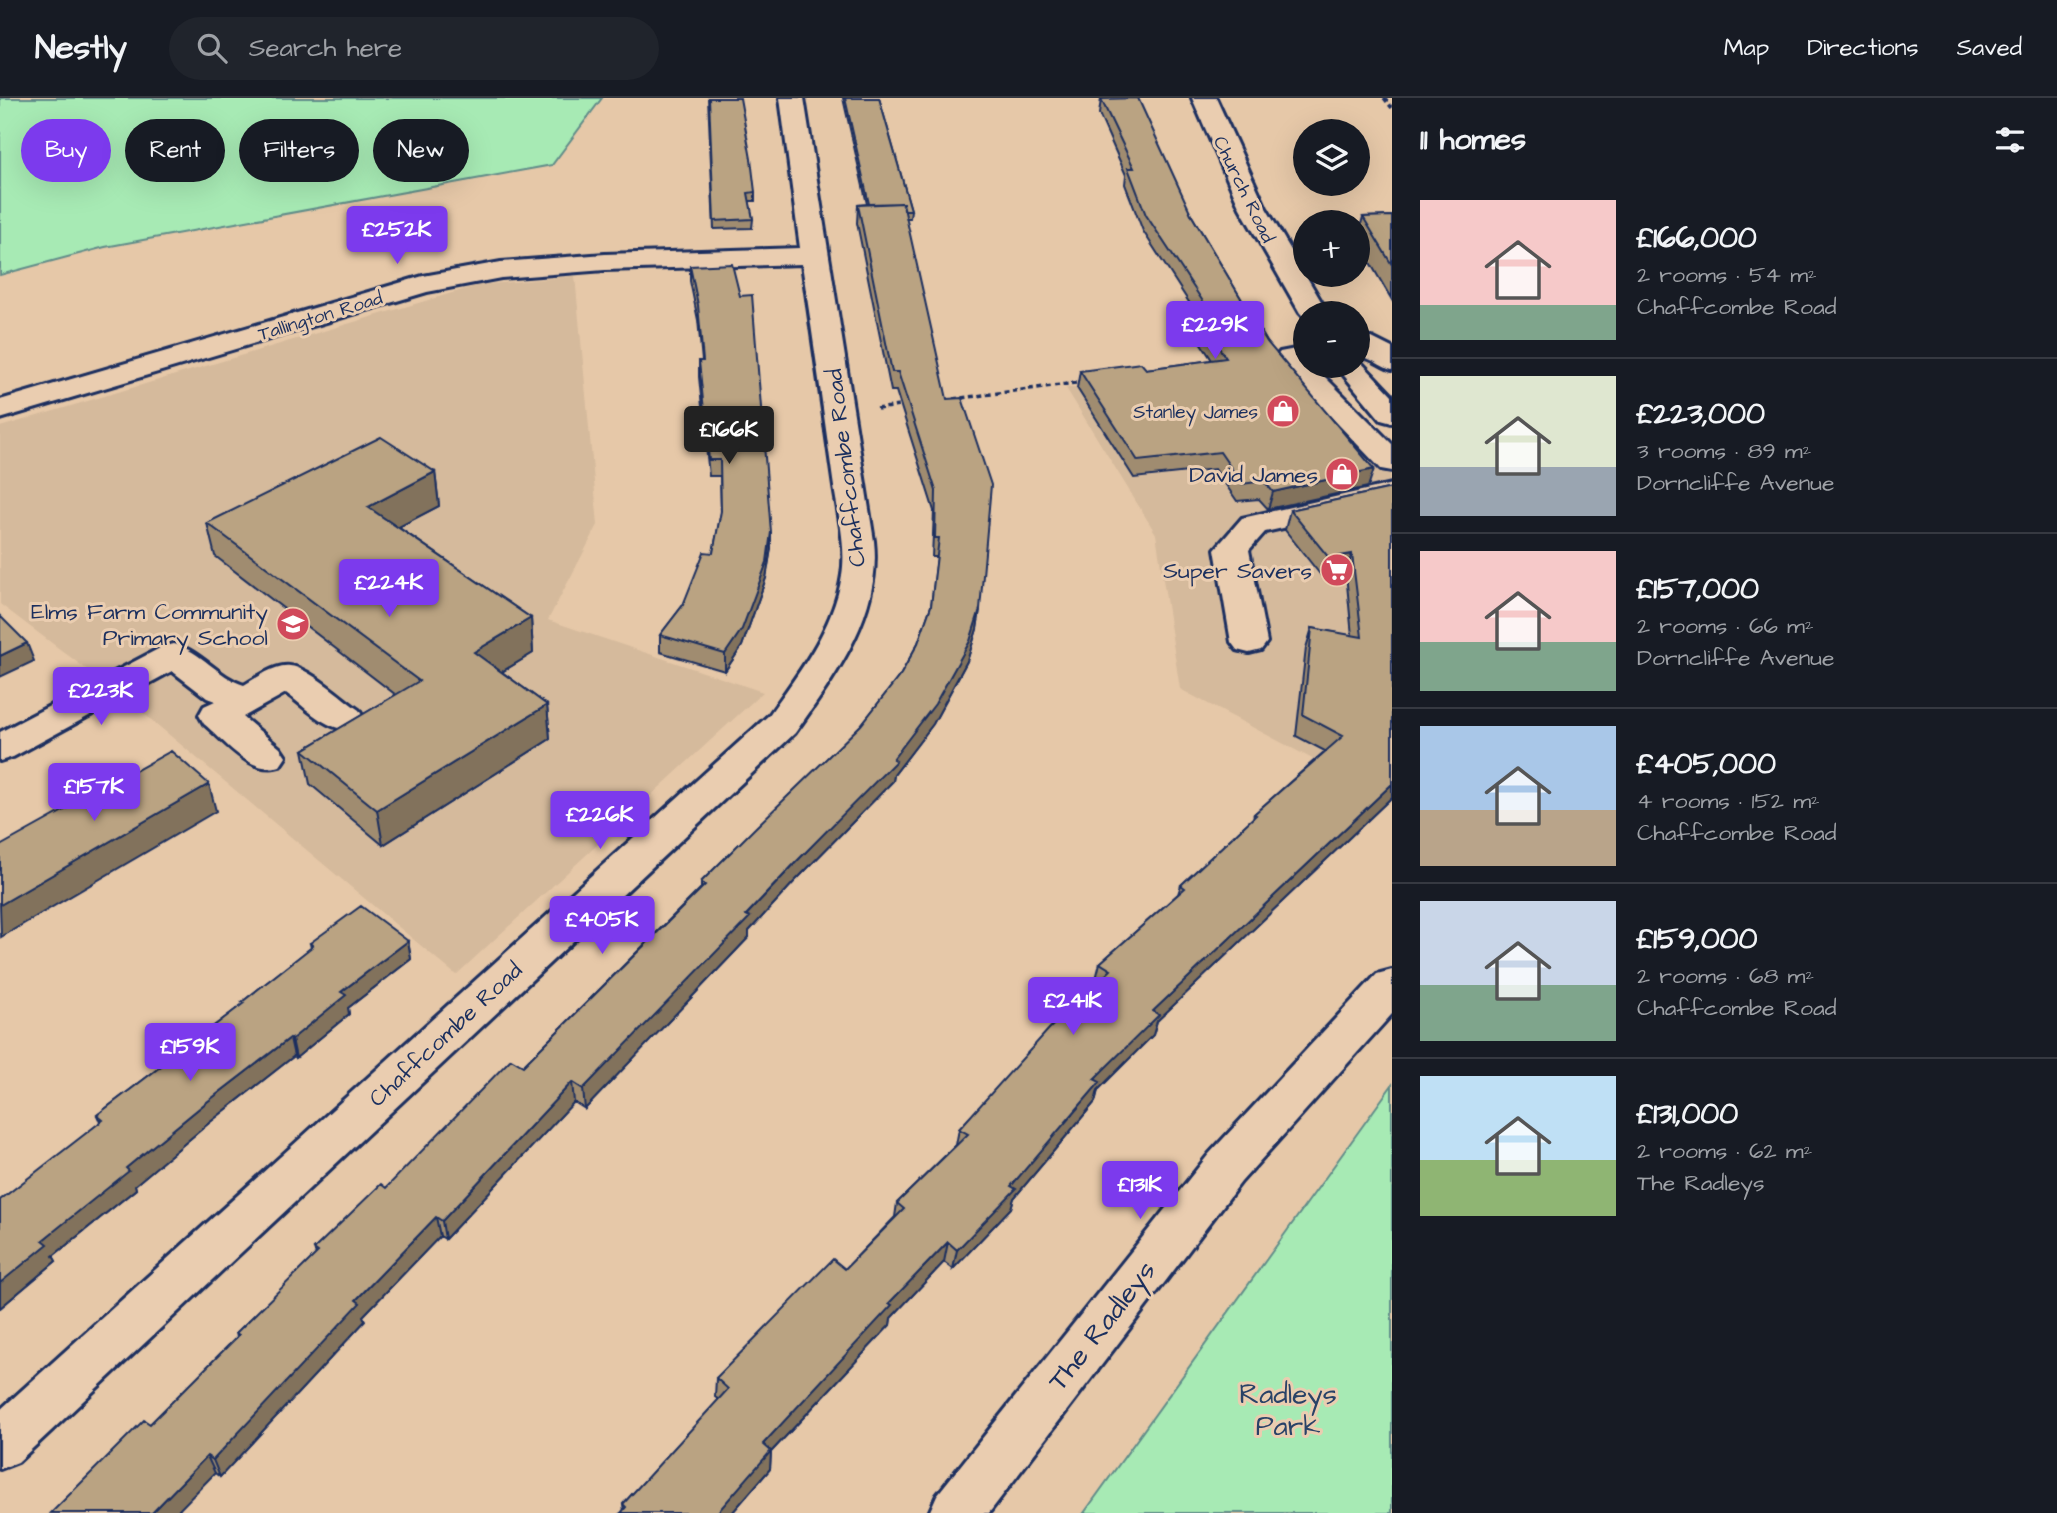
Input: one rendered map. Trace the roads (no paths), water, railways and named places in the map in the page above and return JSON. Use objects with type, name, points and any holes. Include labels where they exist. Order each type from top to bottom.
[{"type":"street","name":"Chaffcombe Road","points":[[0,1444],[782,724],[824,666],[847,614],[859,573],[841,413],[799,160],[792,98]]},
{"type":"street","name":"Church Road","points":[[1204,98],[1217,133],[1268,239],[1307,301]]},
{"type":"street","name":"Tallington Road","points":[[0,410],[423,284],[501,270],[605,262],[815,256]]},
{"type":"street","points":[[1370,347],[1392,361]]},
{"type":"street","points":[[1310,378],[1392,461]]},
{"type":"street","points":[[1361,378],[1392,414]]},
{"type":"street","points":[[1249,642],[1233,549],[1254,525],[1392,494]]},
{"type":"street","points":[[0,748],[174,655],[220,690],[247,698]]},
{"type":"street","points":[[267,757],[217,715],[288,677],[346,719]]},
{"type":"street","name":"The Radleys","points":[[956,1513],[1225,1168],[1392,986]]},
{"type":"place","name":"Stanley James","points":[[1283,411]]},
{"type":"place","name":"David James","points":[[1342,474]]},
{"type":"place","name":"Super Savers","points":[[1337,570]]},
{"type":"place","name":"Elms Farm Community Primary School","points":[[293,624]]},
{"type":"park label","name":"Radleys Park","points":[[1288,1409]]}]
